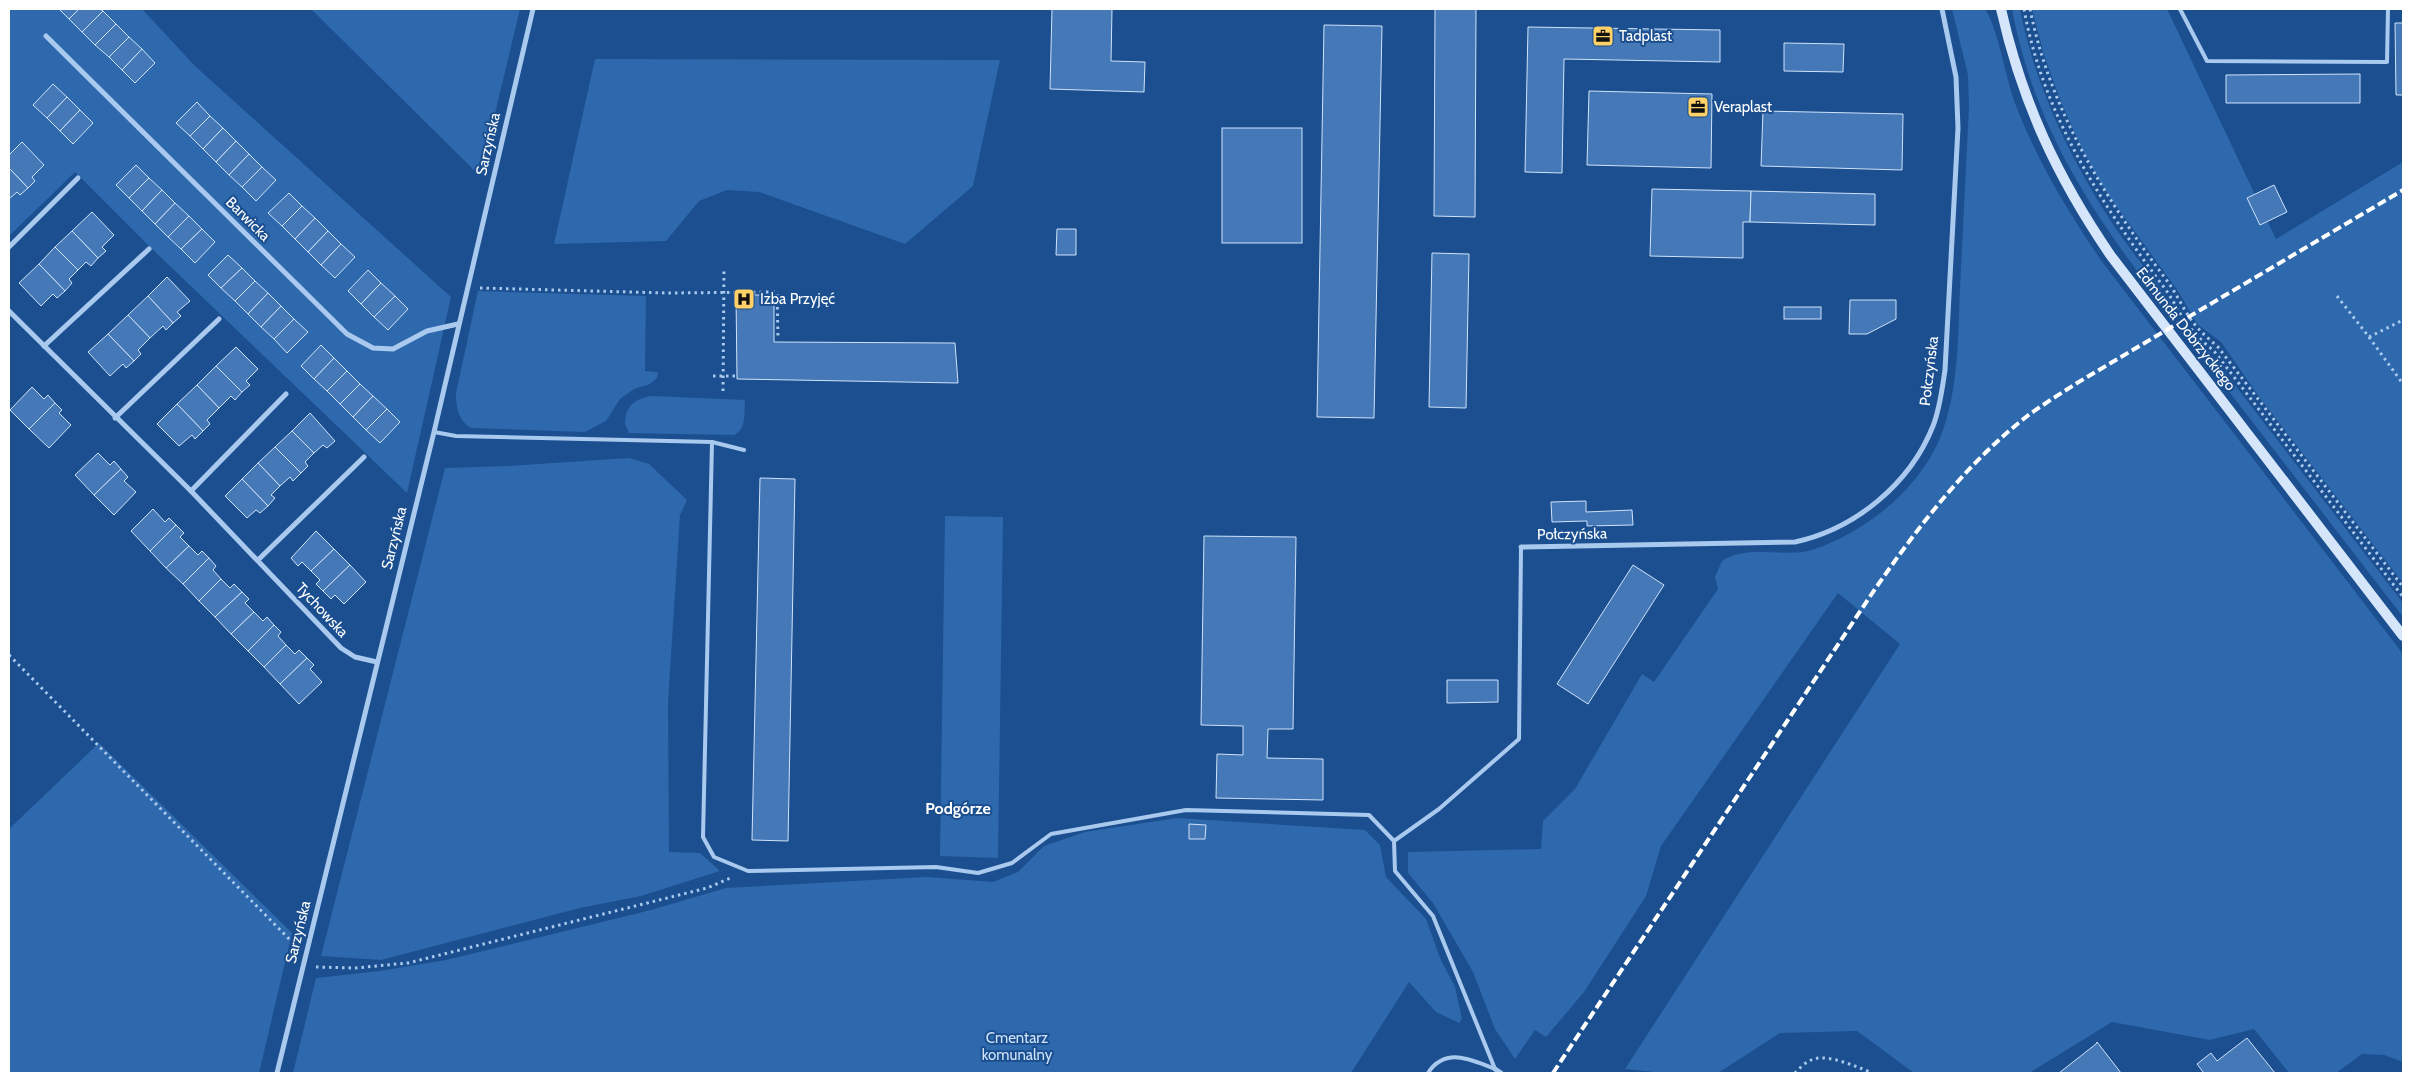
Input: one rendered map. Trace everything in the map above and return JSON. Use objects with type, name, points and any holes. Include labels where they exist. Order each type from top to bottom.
[{"type":"main road","name":"Edmunda Dobrzyckiego","points":[[2001,9],[2016,69],[2037,128],[2085,216],[2134,286],[2403,636]]},
{"type":"street","name":"Sarzyńska","points":[[277,1073],[434,432],[533,9]]},
{"type":"street","name":"Połczyńska","points":[[1521,547],[1795,542],[1812,538],[1849,522],[1878,501],[1902,476],[1920,451],[1933,426],[1941,399],[1945,370],[1958,128],[1956,77],[1942,9]]},
{"type":"street","name":"Barwicka","points":[[46,36],[346,334],[373,348],[393,350],[427,331],[458,324]]},
{"type":"street","points":[[9,247],[78,178]]},
{"type":"street","points":[[44,346],[149,249]]},
{"type":"street","name":"Tychowska","points":[[9,311],[258,560],[341,648],[355,657],[377,662]]},
{"type":"street","points":[[115,418],[219,319]]},
{"type":"street","points":[[190,491],[286,394]]},
{"type":"street","points":[[258,560],[364,457]]},
{"type":"street","points":[[1494,1069],[1501,1073]]},
{"type":"lane","points":[[2180,9],[2207,62],[2387,62],[2388,9]]},
{"type":"lane","points":[[434,432],[456,436],[712,442],[744,450]]},
{"type":"lane","points":[[712,442],[703,837],[714,858],[748,871],[936,867],[978,874],[1012,863],[1051,834],[1186,810],[1369,814],[1394,841],[1394,872],[1433,916],[1494,1069]]},
{"type":"lane","points":[[1394,841],[1439,809],[1519,739],[1521,547]]},
{"type":"lane","points":[[1428,1073],[1433,1066],[1452,1056],[1469,1058],[1494,1069]]},
{"type":"path","points":[[2024,9],[2036,57],[2053,106],[2072,147],[2099,196],[2171,296],[2192,330],[2214,351],[2403,597]]},
{"type":"path","points":[[2030,9],[2042,56],[2059,103],[2081,152],[2104,193],[2176,292],[2196,326],[2218,348],[2403,587]]},
{"type":"path","points":[[723,391],[724,270]]},
{"type":"path","points":[[467,286],[725,293],[777,292],[778,338]]},
{"type":"path","points":[[2337,296],[2403,384]]},
{"type":"path","points":[[2369,338],[2403,320]]},
{"type":"path","points":[[713,376],[737,376]]},
{"type":"path","points":[[9,655],[305,955]]},
{"type":"path","points":[[303,966],[355,968],[408,963],[708,888],[748,871]]},
{"type":"path","points":[[1795,1073],[1815,1058],[1848,1063],[1872,1073]]},
{"type":"green space","points":[[9,9],[142,9],[195,66],[451,297],[407,493],[147,244],[75,172],[9,236]]},
{"type":"green space","points":[[311,9],[520,9],[480,176]]},
{"type":"green space","points":[[1952,9],[1985,9],[1998,41],[2011,92],[2033,145],[2054,186],[2078,225],[2103,263],[2403,654],[2403,1062],[2384,1055],[2362,1054],[2336,1073],[2289,1073],[2254,1029],[2210,1040],[2112,1022],[2029,1073],[1914,1073],[1857,1031],[1780,1033],[1718,1073],[1664,1073],[1625,1069],[1900,644],[1838,593],[1661,846],[1646,896],[1584,992],[1546,1037],[1535,1030],[1515,1059],[1495,1029],[1473,972],[1433,903],[1408,873],[1408,852],[1541,849],[1543,821],[1575,789],[1642,674],[1654,682],[1718,589],[1715,577],[1722,561],[1730,556],[1750,552],[1803,552],[1837,540],[1868,522],[1892,503],[1914,480],[1932,455],[1939,441],[1949,410],[1955,375],[1969,107],[1968,75]]},
{"type":"green space","points":[[2012,9],[2020,9],[2036,69],[2047,99],[2088,183],[2121,236],[2179,316],[2173,319],[2145,282],[2095,210],[2073,174],[2053,136],[2037,97],[2023,54]]},
{"type":"green space","points":[[2032,9],[2167,9],[2276,239],[2403,162],[2403,583],[2260,398],[2221,342],[2197,324],[2178,291],[2106,192],[2083,151],[2061,102],[2044,55]]},
{"type":"green space","points":[[595,59],[1000,60],[973,186],[905,244],[759,192],[727,190],[699,201],[666,241],[554,244]]},
{"type":"green space","points":[[478,291],[646,296],[645,371],[658,372],[657,378],[650,384],[634,389],[620,399],[606,421],[585,432],[471,428],[463,421],[459,413],[456,393]]},
{"type":"green space","points":[[2184,325],[2211,354],[2403,603],[2403,617],[2180,328]]},
{"type":"green space","points":[[651,396],[745,400],[743,424],[741,429],[734,435],[629,433],[625,424],[625,418],[629,408],[636,401]]},
{"type":"green space","points":[[629,458],[649,464],[687,500],[680,515],[668,702],[669,852],[700,853],[720,871],[641,896],[580,908],[381,960],[321,956],[445,468]]},
{"type":"green space","points":[[945,516],[1003,517],[998,858],[940,856]]},
{"type":"green space","points":[[99,743],[292,933],[259,1073],[9,1073],[9,829]]},
{"type":"green space","name":"Cmentarz komunalny","points":[[1177,818],[1365,830],[1380,845],[1386,877],[1426,919],[1440,958],[1455,987],[1462,1019],[1459,1023],[1436,1012],[1409,982],[1351,1073],[293,1073],[316,978],[380,971],[446,960],[651,910],[726,888],[927,877],[993,882],[1018,872],[1044,846],[1085,832]]},
{"type":"building","points":[[59,9],[79,9],[69,19]]},
{"type":"building","points":[[79,9],[100,9],[103,11],[82,32],[69,19]]},
{"type":"building","points":[[1052,9],[1112,9],[1111,61],[1145,62],[1144,92],[1050,89]]},
{"type":"building","points":[[1435,9],[1476,9],[1475,217],[1434,216]]},
{"type":"building","points":[[103,11],[116,24],[95,45],[82,32]]},
{"type":"building","points":[[2395,23],[2403,23],[2403,95],[2396,95]]},
{"type":"building","points":[[116,24],[129,37],[109,57],[95,45]]},
{"type":"building","points":[[1324,25],[1382,26],[1374,418],[1317,417]]},
{"type":"building","points":[[1528,27],[1720,30],[1720,62],[1564,59],[1562,173],[1525,172]]},
{"type":"building","points":[[129,37],[142,49],[122,70],[109,57]]},
{"type":"building","points":[[1784,43],[1844,44],[1843,72],[1784,71]]},
{"type":"building","points":[[142,49],[155,63],[135,83],[122,70]]},
{"type":"building","points":[[2360,74],[2360,103],[2226,103],[2226,75]]},
{"type":"building","points":[[53,84],[67,97],[47,118],[33,105]]},
{"type":"building","points":[[1589,91],[1712,94],[1711,168],[1587,165]]},
{"type":"building","points":[[67,97],[80,110],[60,131],[47,118]]},
{"type":"building","points":[[197,102],[210,116],[190,136],[176,123]]},
{"type":"building","points":[[80,110],[93,123],[73,144],[60,131]]},
{"type":"building","points":[[1763,111],[1903,114],[1902,170],[1761,166]]},
{"type":"building","points":[[210,116],[223,128],[203,149],[190,136]]},
{"type":"building","points":[[223,128],[236,141],[216,162],[203,149]]},
{"type":"building","points":[[1222,128],[1302,128],[1302,243],[1222,243]]},
{"type":"building","points":[[236,141],[249,154],[229,175],[216,162]]},
{"type":"building","points":[[22,142],[44,165],[32,177],[35,181],[28,188],[9,168],[9,155]]},
{"type":"building","points":[[249,154],[262,167],[242,187],[229,175]]},
{"type":"building","points":[[136,165],[149,178],[129,198],[116,185]]},
{"type":"building","points":[[262,167],[276,180],[256,201],[242,187]]},
{"type":"building","points":[[9,168],[28,188],[20,195],[17,192],[9,199]]},
{"type":"building","points":[[149,178],[162,190],[142,211],[129,198]]},
{"type":"building","points":[[2274,185],[2287,212],[2260,225],[2247,198]]},
{"type":"building","points":[[1652,189],[1751,191],[1750,222],[1743,222],[1743,258],[1650,256]]},
{"type":"building","points":[[162,190],[175,203],[155,224],[142,211]]},
{"type":"building","points":[[1751,191],[1875,194],[1875,225],[1750,222]]},
{"type":"building","points":[[289,193],[302,206],[282,226],[268,213]]},
{"type":"building","points":[[175,203],[189,216],[168,237],[155,224]]},
{"type":"building","points":[[302,206],[315,218],[295,239],[282,226]]},
{"type":"building","points":[[92,212],[114,235],[102,247],[106,251],[98,258],[72,231]]},
{"type":"building","points":[[189,216],[202,229],[181,249],[168,237]]},
{"type":"building","points":[[315,218],[328,231],[308,252],[295,239]]},
{"type":"building","points":[[202,229],[215,242],[195,263],[181,249]]},
{"type":"building","points":[[1057,229],[1076,229],[1076,255],[1056,255]]},
{"type":"building","points":[[72,231],[98,258],[91,266],[86,262],[78,270],[55,247]]},
{"type":"building","points":[[328,231],[341,244],[321,265],[308,252]]},
{"type":"building","points":[[341,244],[355,257],[335,278],[321,265]]},
{"type":"building","points":[[55,247],[78,270],[69,279],[72,283],[65,291],[39,264]]},
{"type":"building","points":[[1432,253],[1469,254],[1466,408],[1429,407]]},
{"type":"building","points":[[228,255],[242,268],[221,288],[208,275]]},
{"type":"building","points":[[39,264],[65,291],[57,298],[53,294],[41,306],[19,283]]},
{"type":"building","points":[[242,268],[255,281],[235,301],[221,288]]},
{"type":"building","points":[[368,270],[381,283],[361,304],[348,291]]},
{"type":"building","points":[[167,277],[190,301],[177,312],[181,316],[173,323],[148,296]]},
{"type":"building","points":[[255,281],[268,293],[248,314],[235,301]]},
{"type":"building","points":[[381,283],[395,296],[374,317],[361,304]]},
{"type":"building","points":[[268,293],[281,306],[261,327],[248,314]]},
{"type":"building","points":[[736,295],[774,295],[774,342],[955,343],[958,383],[737,379]]},
{"type":"building","points":[[148,296],[173,323],[166,330],[163,326],[150,338],[128,315]]},
{"type":"building","points":[[395,296],[408,309],[388,330],[374,317]]},
{"type":"building","points":[[1850,300],[1896,300],[1896,319],[1867,334],[1849,334]]},
{"type":"building","points":[[281,306],[294,319],[274,339],[261,327]]},
{"type":"building","points":[[1784,307],[1821,307],[1821,319],[1784,319]]},
{"type":"building","points":[[128,315],[150,338],[138,350],[141,354],[134,361],[108,334]]},
{"type":"building","points":[[294,319],[308,332],[287,353],[274,339]]},
{"type":"building","points":[[108,334],[134,361],[126,368],[123,364],[110,376],[88,352]]},
{"type":"building","points":[[321,345],[334,358],[314,379],[301,366]]},
{"type":"building","points":[[236,347],[258,369],[246,381],[250,385],[242,392],[216,366]]},
{"type":"building","points":[[334,358],[347,371],[327,391],[314,379]]},
{"type":"building","points":[[216,366],[242,392],[235,400],[231,396],[219,408],[197,385]]},
{"type":"building","points":[[347,371],[360,384],[340,404],[327,391]]},
{"type":"building","points":[[360,384],[373,396],[353,417],[340,404]]},
{"type":"building","points":[[197,385],[219,408],[207,420],[210,424],[203,431],[177,404]]},
{"type":"building","points":[[32,387],[44,399],[48,395],[55,403],[29,429],[10,410]]},
{"type":"building","points":[[373,396],[387,409],[366,430],[353,417]]},
{"type":"building","points":[[55,403],[62,410],[59,413],[71,425],[49,448],[29,429]]},
{"type":"building","points":[[177,404],[203,431],[195,439],[192,435],[179,446],[157,424]]},
{"type":"building","points":[[387,409],[400,422],[380,443],[366,430]]},
{"type":"building","points":[[310,413],[335,441],[327,448],[323,445],[314,453],[292,431]]},
{"type":"building","points":[[292,431],[314,453],[305,462],[308,466],[301,473],[275,447]]},
{"type":"building","points":[[275,447],[301,473],[293,481],[290,477],[280,486],[258,463]]},
{"type":"building","points":[[98,453],[110,465],[114,461],[121,469],[94,495],[75,475]]},
{"type":"building","points":[[258,463],[280,486],[271,495],[275,498],[268,506],[242,479]]},
{"type":"building","points":[[121,469],[128,477],[124,481],[136,492],[114,515],[94,495]]},
{"type":"building","points":[[760,478],[795,479],[788,841],[752,840]]},
{"type":"building","points":[[242,479],[268,506],[260,513],[256,510],[247,518],[225,496]]},
{"type":"building","points":[[1586,501],[1586,512],[1632,510],[1633,525],[1587,526],[1587,521],[1552,522],[1551,502]]},
{"type":"building","points":[[153,509],[165,522],[169,518],[176,525],[150,551],[131,531]]},
{"type":"building","points":[[176,525],[184,533],[180,537],[189,546],[166,568],[150,551]]},
{"type":"building","points":[[316,531],[334,549],[311,571],[302,562],[298,566],[291,558]]},
{"type":"building","points":[[1204,536],[1296,537],[1293,729],[1268,729],[1267,758],[1323,759],[1323,800],[1216,798],[1217,754],[1243,755],[1243,726],[1201,725]]},
{"type":"building","points":[[189,546],[198,555],[202,551],[209,558],[183,584],[166,568]]},
{"type":"building","points":[[334,549],[350,565],[323,591],[316,584],[320,580],[311,571]]},
{"type":"building","points":[[209,558],[216,566],[213,570],[221,579],[199,601],[183,584]]},
{"type":"building","points":[[350,565],[366,582],[344,604],[335,595],[331,599],[323,591]]},
{"type":"building","points":[[1633,565],[1664,585],[1588,704],[1557,684]]},
{"type":"building","points":[[221,579],[230,588],[234,584],[242,592],[215,617],[199,601]]},
{"type":"building","points":[[242,592],[249,599],[245,603],[254,612],[231,634],[215,617]]},
{"type":"building","points":[[254,612],[263,621],[267,617],[274,625],[248,651],[231,634]]},
{"type":"building","points":[[274,625],[281,632],[278,636],[286,645],[264,667],[248,651]]},
{"type":"building","points":[[286,645],[295,654],[299,650],[307,658],[280,684],[264,667]]},
{"type":"building","points":[[307,658],[314,665],[310,669],[322,682],[299,704],[280,684]]},
{"type":"building","points":[[1447,680],[1498,680],[1498,702],[1447,703]]},
{"type":"building","points":[[1189,824],[1206,825],[1205,839],[1189,839]]},
{"type":"building","points":[[2247,1038],[2275,1073],[2201,1073],[2203,1072],[2197,1064],[2211,1053],[2217,1061]]},
{"type":"building","points":[[2097,1042],[2121,1073],[2059,1073],[2096,1044]]},
{"type":"railway","points":[[1553,1073],[1875,589],[1944,497],[1983,455],[2026,417],[2077,383],[2403,190]]},
{"type":"place","name":"Tadplast","points":[[1603,36]]},
{"type":"place","name":"Veraplast","points":[[1698,107]]},
{"type":"place","name":"Izba Przyjęć","points":[[744,299]]},
{"type":"district","name":"Podgórze","points":[[958,808]]}]
